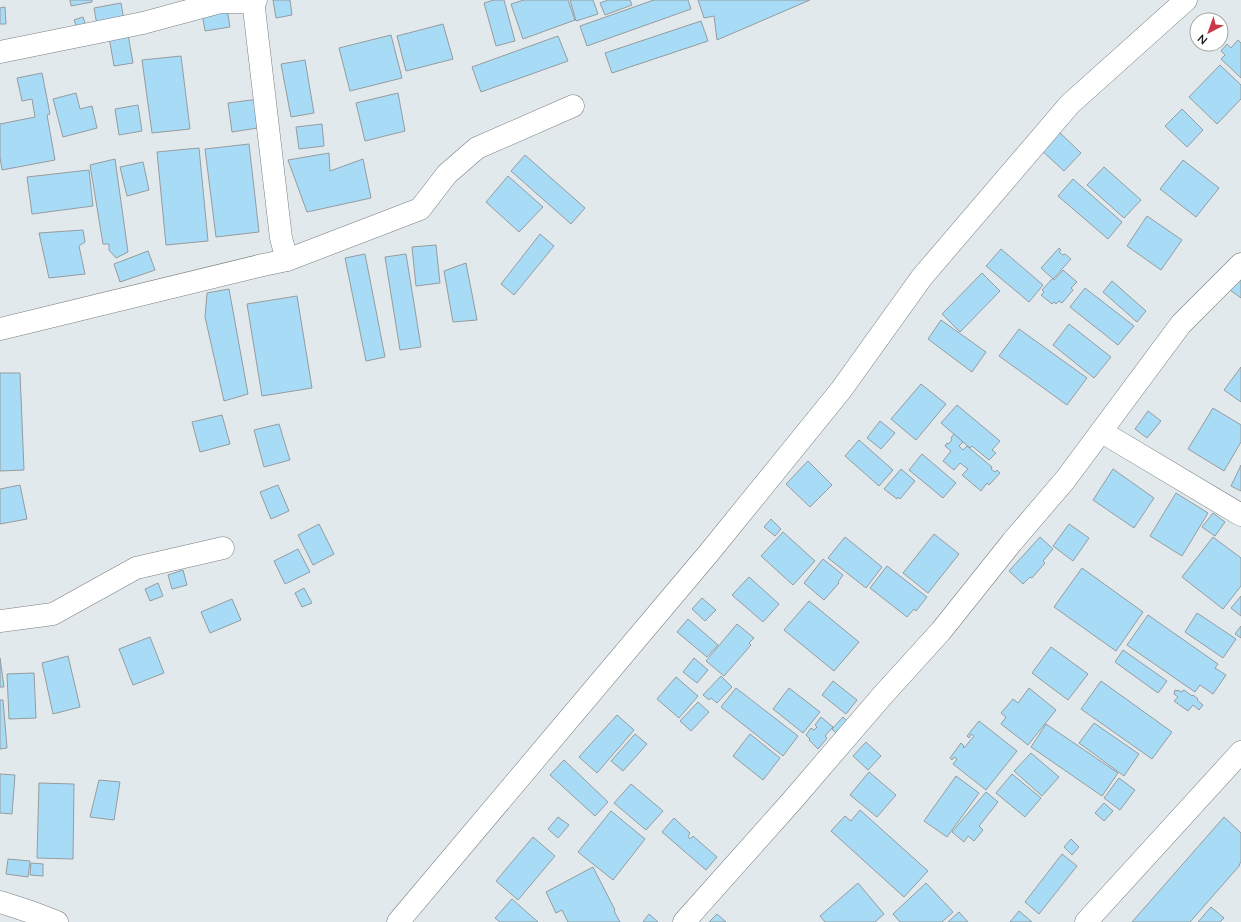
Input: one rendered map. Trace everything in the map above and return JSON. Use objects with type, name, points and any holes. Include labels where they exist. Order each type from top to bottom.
[{"type":"street","points":[[398,922],[708,554],[831,402],[927,271],[1070,104],[1186,0]]},
{"type":"street","points":[[0,52],[144,23],[221,2],[255,1],[281,238],[287,260]]},
{"type":"street","points":[[0,329],[287,260],[420,209],[447,174],[477,148],[573,106]]},
{"type":"street","points":[[684,922],[941,630],[1012,542],[1065,480],[1181,324],[1241,264]]},
{"type":"street","points":[[1102,432],[1241,515]]},
{"type":"street","points":[[0,621],[53,614],[136,568],[223,548]]},
{"type":"street","points":[[1086,922],[1241,752]]},
{"type":"street","points":[[0,902],[57,922]]},
{"type":"building","points":[[70,0],[92,0],[92,2],[71,6]]},
{"type":"building","points":[[273,0],[290,0],[292,15],[276,18]]},
{"type":"building","points":[[494,0],[504,0],[515,41],[496,46],[484,3]]},
{"type":"building","points":[[524,0],[568,0],[575,20],[523,39],[511,4]]},
{"type":"building","points":[[570,0],[593,0],[598,14],[576,21]]},
{"type":"building","points":[[608,0],[630,0],[632,5],[605,15],[600,3]]},
{"type":"building","points":[[654,0],[688,0],[691,9],[587,46],[580,26]]},
{"type":"building","points":[[698,0],[810,0],[717,40],[714,16],[704,18]]},
{"type":"building","points":[[121,3],[124,20],[97,25],[94,8]]},
{"type":"building","points":[[5,7],[6,24],[0,24],[0,8]]},
{"type":"building","points":[[227,9],[230,27],[205,31],[202,13]]},
{"type":"building","points":[[83,17],[87,28],[78,31],[74,20]]},
{"type":"building","points":[[701,21],[708,41],[612,73],[605,53]]},
{"type":"building","points":[[443,24],[453,59],[406,71],[397,36]]},
{"type":"building","points":[[128,34],[133,63],[114,66],[109,37]]},
{"type":"building","points":[[391,35],[402,78],[350,91],[339,48]]},
{"type":"building","points":[[558,36],[568,61],[481,92],[472,67]]},
{"type":"building","points":[[1238,40],[1241,43],[1241,78],[1221,59],[1225,55],[1222,52],[1229,52],[1229,46],[1231,48]]},
{"type":"building","points":[[181,56],[190,129],[152,133],[142,60]]},
{"type":"building","points":[[305,60],[314,113],[291,117],[281,64]]},
{"type":"building","points":[[1220,65],[1241,85],[1241,99],[1217,124],[1189,97]]},
{"type":"building","points":[[42,73],[50,114],[47,115],[55,160],[2,170],[0,157],[0,124],[35,117],[32,99],[22,101],[17,78]]},
{"type":"building","points":[[76,93],[80,109],[92,106],[97,128],[63,137],[53,99]]},
{"type":"building","points":[[398,93],[405,131],[365,141],[356,103]]},
{"type":"building","points":[[259,99],[264,127],[232,132],[228,103]]},
{"type":"building","points":[[138,105],[142,131],[119,135],[115,109]]},
{"type":"building","points":[[1182,109],[1203,130],[1187,147],[1165,126]]},
{"type":"building","points":[[322,124],[324,146],[299,149],[296,127]]},
{"type":"building","points":[[1056,129],[1081,153],[1064,171],[1039,148]]},
{"type":"building","points":[[249,144],[259,232],[216,237],[205,149]]},
{"type":"building","points":[[199,148],[208,241],[166,245],[157,152]]},
{"type":"building","points":[[329,153],[330,171],[363,159],[371,198],[307,212],[288,160]]},
{"type":"building","points":[[525,155],[585,208],[571,224],[511,171]]},
{"type":"building","points":[[115,159],[128,252],[116,258],[109,250],[109,244],[103,244],[90,165]]},
{"type":"building","points":[[1183,160],[1219,188],[1196,217],[1160,189]]},
{"type":"building","points":[[143,162],[149,190],[127,196],[120,167]]},
{"type":"building","points":[[1104,167],[1141,200],[1124,218],[1087,185]]},
{"type":"building","points":[[89,170],[93,206],[32,214],[27,177]]},
{"type":"building","points":[[508,176],[543,207],[519,232],[486,202]]},
{"type":"building","points":[[1073,179],[1122,222],[1108,239],[1058,196]]},
{"type":"building","points":[[1147,216],[1182,240],[1161,270],[1127,246]]},
{"type":"building","points":[[83,230],[85,242],[79,246],[85,274],[49,278],[39,233]]},
{"type":"building","points":[[540,234],[554,246],[514,295],[501,284]]},
{"type":"building","points":[[436,245],[440,283],[416,286],[412,247]]},
{"type":"building","points":[[1059,248],[1061,250],[1059,252],[1063,255],[1065,254],[1071,259],[1053,279],[1041,268]]},
{"type":"building","points":[[1001,249],[1043,285],[1029,302],[986,266]]},
{"type":"building","points":[[148,251],[155,270],[120,282],[114,264]]},
{"type":"building","points":[[365,254],[385,357],[366,361],[345,258]]},
{"type":"building","points":[[406,254],[421,347],[400,350],[385,257]]},
{"type":"building","points":[[466,263],[477,320],[453,322],[444,271]]},
{"type":"building","points":[[1063,270],[1077,282],[1071,288],[1073,290],[1062,303],[1059,301],[1056,304],[1054,302],[1052,304],[1041,295],[1044,292],[1042,290]]},
{"type":"building","points":[[982,273],[1000,291],[960,332],[942,314]]},
{"type":"building","points":[[1241,275],[1241,298],[1230,290]]},
{"type":"building","points":[[1112,281],[1146,311],[1137,322],[1103,292]]},
{"type":"building","points":[[1085,288],[1134,326],[1118,345],[1070,307]]},
{"type":"building","points":[[229,289],[248,394],[224,401],[205,317],[207,293]]},
{"type":"building","points":[[297,296],[312,388],[262,396],[247,304]]},
{"type":"building","points":[[941,320],[986,352],[972,372],[928,339]]},
{"type":"building","points":[[1069,324],[1111,357],[1094,378],[1053,345]]},
{"type":"building","points":[[1019,329],[1087,378],[1067,405],[999,356]]},
{"type":"building","points":[[1241,367],[1241,402],[1224,390]]},
{"type":"building","points":[[0,373],[20,373],[24,470],[0,471]]},
{"type":"building","points":[[921,384],[946,404],[916,440],[891,419]]},
{"type":"building","points":[[957,405],[1000,441],[992,450],[996,453],[989,460],[972,446],[970,448],[941,423]]},
{"type":"building","points":[[1213,408],[1241,425],[1241,442],[1224,471],[1188,449]]},
{"type":"building","points":[[1148,411],[1161,421],[1147,438],[1135,429]]},
{"type":"building","points":[[222,415],[230,444],[200,452],[192,422]]},
{"type":"building","points":[[880,421],[895,433],[881,449],[867,438]]},
{"type":"building","points":[[279,424],[290,460],[264,467],[254,430]]},
{"type":"building","points":[[954,434],[963,442],[959,446],[963,450],[967,446],[992,467],[991,469],[995,472],[997,470],[1000,473],[989,485],[987,483],[981,491],[962,475],[968,469],[960,463],[954,470],[943,461],[951,451],[945,446],[952,440],[951,438]]},
{"type":"building","points":[[859,440],[893,470],[879,486],[845,456]]},
{"type":"building","points":[[922,454],[956,483],[943,498],[909,470]]},
{"type":"building","points":[[808,461],[832,485],[810,507],[786,484]]},
{"type":"building","points":[[1241,465],[1241,491],[1231,486]]},
{"type":"building","points":[[901,469],[915,481],[900,499],[898,497],[897,499],[884,489]]},
{"type":"building","points":[[1113,469],[1154,498],[1134,528],[1093,500]]},
{"type":"building","points":[[20,485],[27,519],[0,524],[0,489]]},
{"type":"building","points":[[278,485],[289,511],[271,519],[260,492]]},
{"type":"building","points":[[1176,493],[1208,513],[1182,556],[1150,536]]},
{"type":"building","points":[[1213,513],[1225,522],[1215,536],[1202,527]]},
{"type":"building","points":[[771,519],[781,529],[775,536],[764,527]]},
{"type":"building","points":[[319,524],[334,554],[313,565],[298,535]]},
{"type":"building","points":[[1069,524],[1089,538],[1073,561],[1053,546]]},
{"type":"building","points":[[783,532],[815,561],[793,585],[761,556]]},
{"type":"building","points":[[934,534],[959,554],[928,593],[903,573]]},
{"type":"building","points":[[845,537],[882,567],[866,588],[828,558]]},
{"type":"building","points":[[1040,537],[1053,549],[1043,561],[1045,563],[1032,578],[1030,577],[1023,584],[1009,571]]},
{"type":"building","points":[[1213,537],[1241,558],[1241,586],[1223,609],[1182,577]]},
{"type":"building","points":[[298,549],[310,572],[285,584],[274,561]]},
{"type":"building","points":[[823,559],[843,575],[838,582],[839,583],[824,600],[804,583]]},
{"type":"building","points":[[887,566],[927,597],[916,611],[914,609],[907,617],[870,588]]},
{"type":"building","points":[[1082,568],[1143,612],[1116,651],[1054,607]]},
{"type":"building","points":[[183,570],[187,585],[172,589],[168,575]]},
{"type":"building","points":[[749,577],[779,604],[763,622],[732,595]]},
{"type":"building","points":[[158,583],[163,596],[150,601],[145,589]]},
{"type":"building","points":[[304,588],[312,603],[302,607],[295,593]]},
{"type":"building","points":[[1241,596],[1241,616],[1231,608]]},
{"type":"building","points":[[702,598],[716,610],[705,621],[692,609]]},
{"type":"building","points":[[232,599],[241,620],[210,633],[201,612]]},
{"type":"building","points":[[809,601],[859,642],[834,671],[784,630]]},
{"type":"building","points":[[1197,613],[1236,639],[1223,658],[1185,632]]},
{"type":"building","points":[[1148,615],[1218,664],[1215,668],[1226,675],[1213,694],[1200,685],[1195,692],[1127,645]]},
{"type":"building","points":[[688,619],[718,645],[707,657],[677,632]]},
{"type":"building","points":[[737,624],[754,638],[749,643],[751,645],[724,676],[706,661]]},
{"type":"building","points":[[1241,626],[1241,638],[1235,634]]},
{"type":"building","points":[[150,637],[164,673],[133,685],[119,649]]},
{"type":"building","points":[[1051,647],[1088,674],[1068,700],[1032,673]]},
{"type":"building","points":[[1123,650],[1167,681],[1158,693],[1115,662]]},
{"type":"building","points":[[68,656],[80,707],[53,714],[42,663]]},
{"type":"building","points":[[0,658],[4,687],[0,687]]},
{"type":"building","points":[[694,658],[708,670],[697,683],[683,672]]},
{"type":"building","points":[[34,673],[36,718],[9,719],[7,674]]},
{"type":"building","points":[[721,676],[732,687],[717,703],[711,698],[709,700],[703,695]]},
{"type":"building","points":[[676,677],[698,696],[679,718],[657,699]]},
{"type":"building","points":[[833,681],[857,700],[846,714],[822,695]]},
{"type":"building","points":[[1101,681],[1172,732],[1152,759],[1081,709]]},
{"type":"building","points":[[736,688],[798,736],[783,756],[721,707]]},
{"type":"building","points":[[789,688],[820,712],[803,733],[773,709]]},
{"type":"building","points":[[1029,688],[1056,710],[1028,745],[1001,724],[1006,717],[1001,713],[1013,699],[1018,703]]},
{"type":"building","points":[[1175,690],[1181,692],[1184,690],[1192,696],[1193,695],[1203,705],[1199,710],[1193,705],[1188,711],[1174,701],[1178,697],[1174,694]]},
{"type":"building","points":[[0,700],[3,700],[7,748],[0,749]]},
{"type":"building","points":[[698,702],[709,712],[691,731],[680,721]]},
{"type":"building","points":[[617,715],[634,730],[597,773],[579,757]]},
{"type":"building","points":[[821,717],[833,727],[825,736],[827,738],[818,749],[806,735],[811,728],[814,730],[817,727],[815,725]]},
{"type":"building","points":[[843,717],[848,722],[837,734],[832,729]]},
{"type":"building","points":[[979,721],[1017,751],[986,790],[953,764],[957,759],[954,757],[952,760],[950,758],[961,743],[964,748],[974,736],[971,734],[969,738],[967,736]]},
{"type":"building","points":[[1094,723],[1139,754],[1124,776],[1079,743]]},
{"type":"building","points":[[1046,724],[1118,773],[1102,796],[1031,747]]},
{"type":"building","points":[[635,734],[647,744],[623,771],[611,761]]},
{"type":"building","points":[[750,734],[780,758],[763,780],[733,756]]},
{"type":"building","points":[[866,742],[881,756],[868,770],[853,756]]},
{"type":"building","points":[[1031,753],[1059,777],[1042,796],[1014,771]]},
{"type":"building","points":[[564,760],[608,802],[595,816],[550,775]]},
{"type":"building","points":[[869,772],[896,795],[877,817],[850,795]]},
{"type":"building","points":[[0,774],[15,775],[12,814],[0,813]]},
{"type":"building","points":[[1012,774],[1041,798],[1025,817],[996,793]]},
{"type":"building","points":[[956,776],[979,793],[947,837],[924,821]]},
{"type":"building","points":[[1119,778],[1135,790],[1120,810],[1104,798]]},
{"type":"building","points":[[99,780],[120,782],[114,820],[90,817]]},
{"type":"building","points":[[39,783],[74,784],[73,859],[37,858]]},
{"type":"building","points":[[631,784],[663,811],[646,830],[614,803]]},
{"type":"building","points":[[986,792],[998,802],[979,826],[983,830],[974,841],[968,836],[964,842],[952,832]]},
{"type":"building","points":[[1104,803],[1113,811],[1104,821],[1095,813]]},
{"type":"building","points":[[860,810],[928,871],[904,897],[831,831],[845,816],[851,821]]},
{"type":"building","points":[[611,811],[645,839],[613,880],[578,852]]},
{"type":"building","points":[[558,817],[569,825],[558,838],[548,829]]},
{"type":"building","points":[[1224,817],[1241,833],[1240,865],[1190,922],[1132,922]]},
{"type":"building","points":[[674,818],[690,833],[688,836],[690,839],[693,836],[717,857],[706,870],[662,832]]},
{"type":"building","points":[[533,837],[555,856],[518,900],[496,881]]},
{"type":"building","points":[[1071,839],[1079,847],[1072,855],[1064,847]]},
{"type":"building","points":[[1062,854],[1077,866],[1039,914],[1025,902]]},
{"type":"building","points":[[8,859],[30,861],[28,877],[6,874]]},
{"type":"building","points":[[31,863],[43,864],[43,876],[30,875]]},
{"type":"building","points":[[593,867],[620,922],[568,922],[562,910],[556,913],[546,892]]},
{"type":"building","points":[[858,883],[884,914],[875,922],[825,922],[820,916]]},
{"type":"building","points":[[926,883],[953,912],[942,922],[900,922],[893,914]]},
{"type":"building","points":[[512,899],[538,922],[500,922],[495,918]]},
{"type":"building","points":[[1211,907],[1224,918],[1220,922],[1198,922]]},
{"type":"building","points":[[1019,911],[1032,922],[1010,922]]},
{"type":"building","points":[[959,912],[968,922],[948,922]]},
{"type":"building","points":[[649,914],[658,922],[643,922]]},
{"type":"building","points":[[717,914],[726,922],[709,922]]}]
